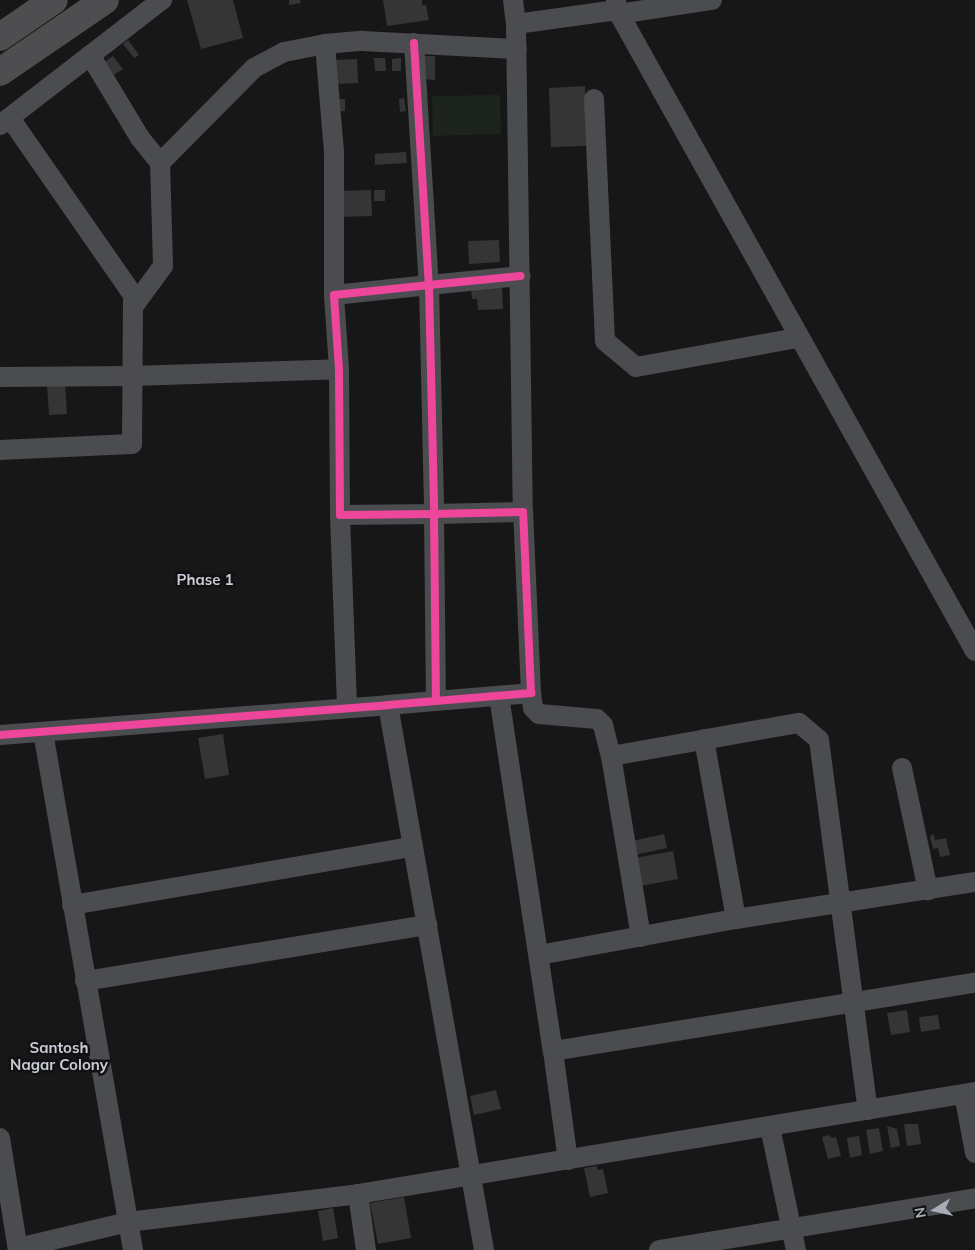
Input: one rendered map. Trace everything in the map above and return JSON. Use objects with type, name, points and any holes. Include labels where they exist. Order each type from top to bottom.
[{"type":"highway","points":[[0,37],[54,0]]},
{"type":"highway","points":[[0,72],[105,0]]},
{"type":"street","points":[[0,450],[132,444],[133,295],[5,121],[162,0]]},
{"type":"street","points":[[513,0],[517,48],[523,512],[533,708],[539,714],[597,720],[603,725],[612,760],[641,937]]},
{"type":"street","points":[[516,24],[617,8],[712,0]]},
{"type":"street","points":[[617,8],[797,338],[975,651]]},
{"type":"street","points":[[160,163],[254,68],[284,52],[325,44],[414,43],[517,48]]},
{"type":"street","points":[[414,43],[429,285],[436,701]]},
{"type":"street","points":[[325,44],[334,152],[334,295],[339,369],[340,514],[347,708]]},
{"type":"street","points":[[90,55],[140,138],[160,163],[163,266],[133,307]]},
{"type":"street","points":[[594,99],[605,341],[636,367],[797,338]]},
{"type":"street","points":[[334,295],[521,276]]},
{"type":"street","points":[[0,377],[133,376],[339,369]]},
{"type":"street","points":[[340,514],[523,512]]},
{"type":"street","points":[[0,736],[531,693]]},
{"type":"street","points":[[499,696],[568,1160]]},
{"type":"street","points":[[388,705],[484,1250]]},
{"type":"street","points":[[612,760],[611,756],[799,723],[819,740],[839,906],[856,1004],[868,1110]]},
{"type":"street","points":[[43,732],[133,1250]]},
{"type":"street","points":[[704,740],[736,920]]},
{"type":"street","points":[[902,768],[928,890]]},
{"type":"street","points":[[72,905],[413,848]]},
{"type":"street","points":[[539,955],[736,920],[839,906],[975,882]]},
{"type":"street","points":[[85,981],[426,925]]},
{"type":"street","points":[[553,1051],[856,1004],[975,983]]},
{"type":"street","points":[[0,1138],[18,1249],[128,1222],[358,1194],[970,1093],[975,1153]]},
{"type":"street","points":[[770,1126],[796,1250]]},
{"type":"street","points":[[358,1194],[366,1250]]},
{"type":"street","points":[[659,1250],[975,1198]]},
{"type":"shaded area","points":[[500,95],[501,134],[433,136],[432,96]]},
{"type":"building","points":[[187,0],[233,0],[243,38],[201,49]]},
{"type":"building","points":[[289,0],[300,0],[301,3],[289,5]]},
{"type":"building","points":[[383,0],[422,0],[422,5],[426,5],[429,20],[387,26]]},
{"type":"building","points":[[128,40],[139,55],[134,58],[123,44]]},
{"type":"building","points":[[113,56],[123,69],[112,76],[103,63]]},
{"type":"building","points":[[421,56],[435,56],[435,80],[421,79]]},
{"type":"building","points":[[374,58],[385,58],[386,71],[375,71]]},
{"type":"building","points":[[401,58],[401,71],[392,71],[392,59]]},
{"type":"building","points":[[357,59],[358,83],[335,84],[334,60]]},
{"type":"building","points":[[585,86],[587,146],[551,147],[549,88]]},
{"type":"building","points":[[404,98],[406,111],[400,112],[399,99]]},
{"type":"building","points":[[332,99],[345,99],[345,111],[332,112]]},
{"type":"building","points":[[406,152],[407,163],[375,165],[375,154]]},
{"type":"building","points":[[371,190],[372,216],[339,217],[338,191]]},
{"type":"building","points":[[374,190],[385,190],[385,201],[374,201]]},
{"type":"building","points":[[499,240],[500,262],[469,264],[468,241]]},
{"type":"building","points":[[502,287],[503,309],[478,310],[477,299],[472,299],[471,289]]},
{"type":"building","points":[[65,383],[67,414],[49,415],[47,385]]},
{"type":"building","points":[[223,734],[229,775],[205,779],[198,738]]},
{"type":"building","points":[[664,834],[667,848],[635,855],[632,841]]},
{"type":"building","points":[[934,834],[935,840],[946,838],[950,855],[940,857],[938,848],[933,849],[930,836]]},
{"type":"building","points":[[673,851],[678,879],[640,886],[635,858]]},
{"type":"building","points":[[907,1010],[910,1032],[891,1035],[887,1013]]},
{"type":"building","points":[[938,1015],[940,1029],[921,1032],[919,1017]]},
{"type":"building","points":[[496,1090],[501,1109],[474,1115],[470,1096]]},
{"type":"building","points":[[904,1124],[918,1124],[921,1144],[907,1146]]},
{"type":"building","points":[[887,1126],[897,1129],[900,1146],[891,1148]]},
{"type":"building","points":[[879,1128],[883,1151],[870,1154],[866,1130]]},
{"type":"building","points":[[830,1135],[831,1138],[836,1137],[841,1156],[828,1159],[822,1137]]},
{"type":"building","points":[[859,1136],[862,1155],[850,1158],[847,1138]]},
{"type":"building","points":[[597,1166],[597,1170],[603,1169],[608,1193],[590,1197],[584,1168]]},
{"type":"building","points":[[404,1197],[411,1238],[378,1244],[370,1203]]},
{"type":"building","points":[[333,1208],[338,1238],[323,1241],[318,1211]]},
{"type":"cycle path","points":[[414,43],[429,285],[434,514],[340,515],[339,369],[334,295],[429,285],[521,276]]},
{"type":"cycle path","points":[[0,735],[388,705],[531,693],[523,512],[434,514],[436,701]]},
{"type":"district","name":"Phase 1","points":[[205,580]]},
{"type":"district","name":"Santosh Nagar Colony","points":[[59,1056]]}]
